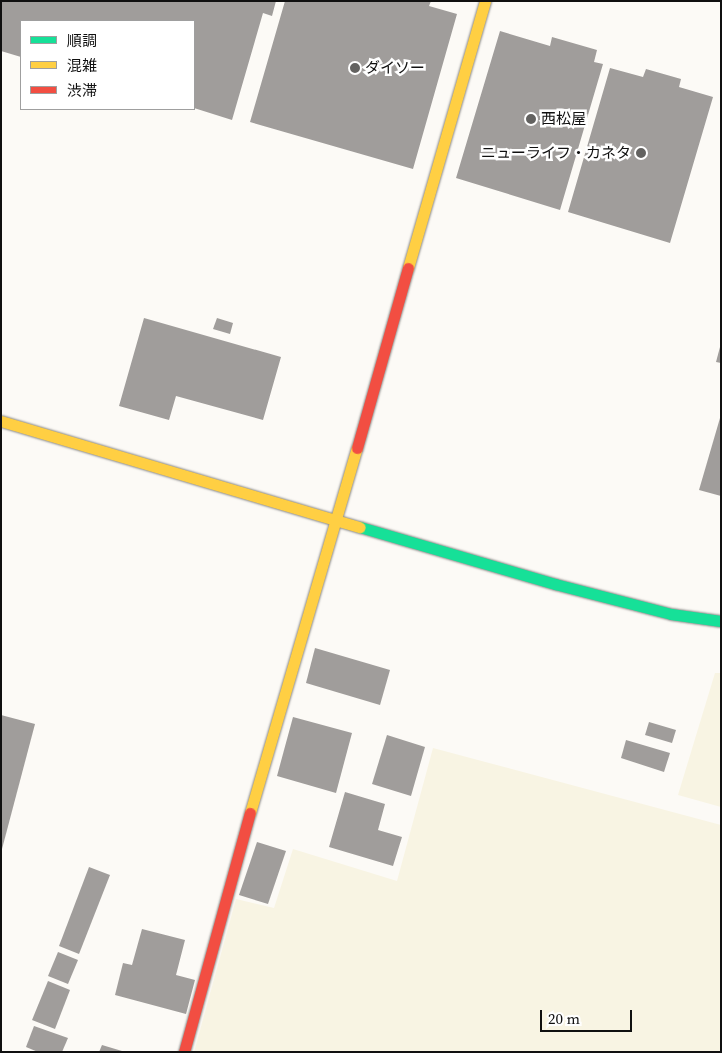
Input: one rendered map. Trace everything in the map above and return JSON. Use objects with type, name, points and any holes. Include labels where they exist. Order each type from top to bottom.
[{"type":"street","points":[[184,1052],[283,692],[336,520],[485,1]]},
{"type":"street","points":[[1,421],[555,584],[671,614],[721,621]]},
{"type":"shaded area","points":[[715,673],[721,673],[721,807],[678,795]]},
{"type":"shaded area","points":[[433,748],[721,825],[721,1052],[194,1052],[236,899],[274,908],[293,849],[397,881]]},
{"type":"building","points":[[1,1],[276,1],[272,16],[263,13],[232,120],[195,108],[195,20],[20,20],[20,57],[1,51]]},
{"type":"building","points":[[285,1],[431,1],[429,6],[457,14],[413,169],[250,122]]},
{"type":"building","points":[[500,31],[550,46],[552,37],[597,50],[594,62],[603,64],[560,210],[456,178]]},
{"type":"building","points":[[610,68],[643,77],[646,69],[681,79],[679,87],[713,97],[670,243],[568,212]]},
{"type":"building","points":[[144,318],[281,357],[263,420],[176,396],[169,420],[119,406]]},
{"type":"building","points":[[217,318],[233,323],[230,334],[213,329]]},
{"type":"building","points":[[721,347],[721,363],[716,362]]},
{"type":"building","points":[[721,418],[721,496],[699,490]]},
{"type":"building","points":[[315,648],[390,670],[380,705],[306,683]]},
{"type":"building","points":[[1,715],[35,724],[2,849],[1,849]]},
{"type":"building","points":[[293,717],[352,733],[336,793],[277,776]]},
{"type":"building","points":[[649,722],[676,730],[672,743],[645,735]]},
{"type":"building","points":[[387,735],[425,747],[411,796],[372,784]]},
{"type":"building","points":[[626,740],[670,753],[664,772],[621,758]]},
{"type":"building","points":[[345,792],[385,804],[378,830],[402,837],[393,866],[329,847]]},
{"type":"building","points":[[257,842],[286,851],[268,904],[239,895]]},
{"type":"building","points":[[89,867],[110,875],[79,954],[59,946]]},
{"type":"building","points":[[142,929],[185,940],[176,975],[195,980],[186,1014],[115,995],[123,963],[132,965]]},
{"type":"building","points":[[58,952],[78,960],[68,984],[48,976]]},
{"type":"building","points":[[48,981],[70,990],[55,1029],[32,1020]]},
{"type":"building","points":[[34,1026],[68,1038],[62,1052],[38,1052],[26,1047]]},
{"type":"building","points":[[102,1045],[122,1051],[122,1052],[99,1052]]},
{"type":"traffic: fast","points":[[360,527],[555,584],[671,614],[721,621]]},
{"type":"traffic: slow","points":[[408,268],[485,1]]},
{"type":"traffic: slow","points":[[1,421],[360,527]]},
{"type":"traffic: slow","points":[[250,813],[357,448]]},
{"type":"traffic: jam","points":[[357,448],[408,268]]},
{"type":"traffic: jam","points":[[184,1052],[250,813]]},
{"type":"place","name":"ダイソー","points":[[355,68]]},
{"type":"place","name":"西松屋","points":[[531,119]]},
{"type":"place","name":"ニューライフ・カネタ","points":[[641,153]]}]
